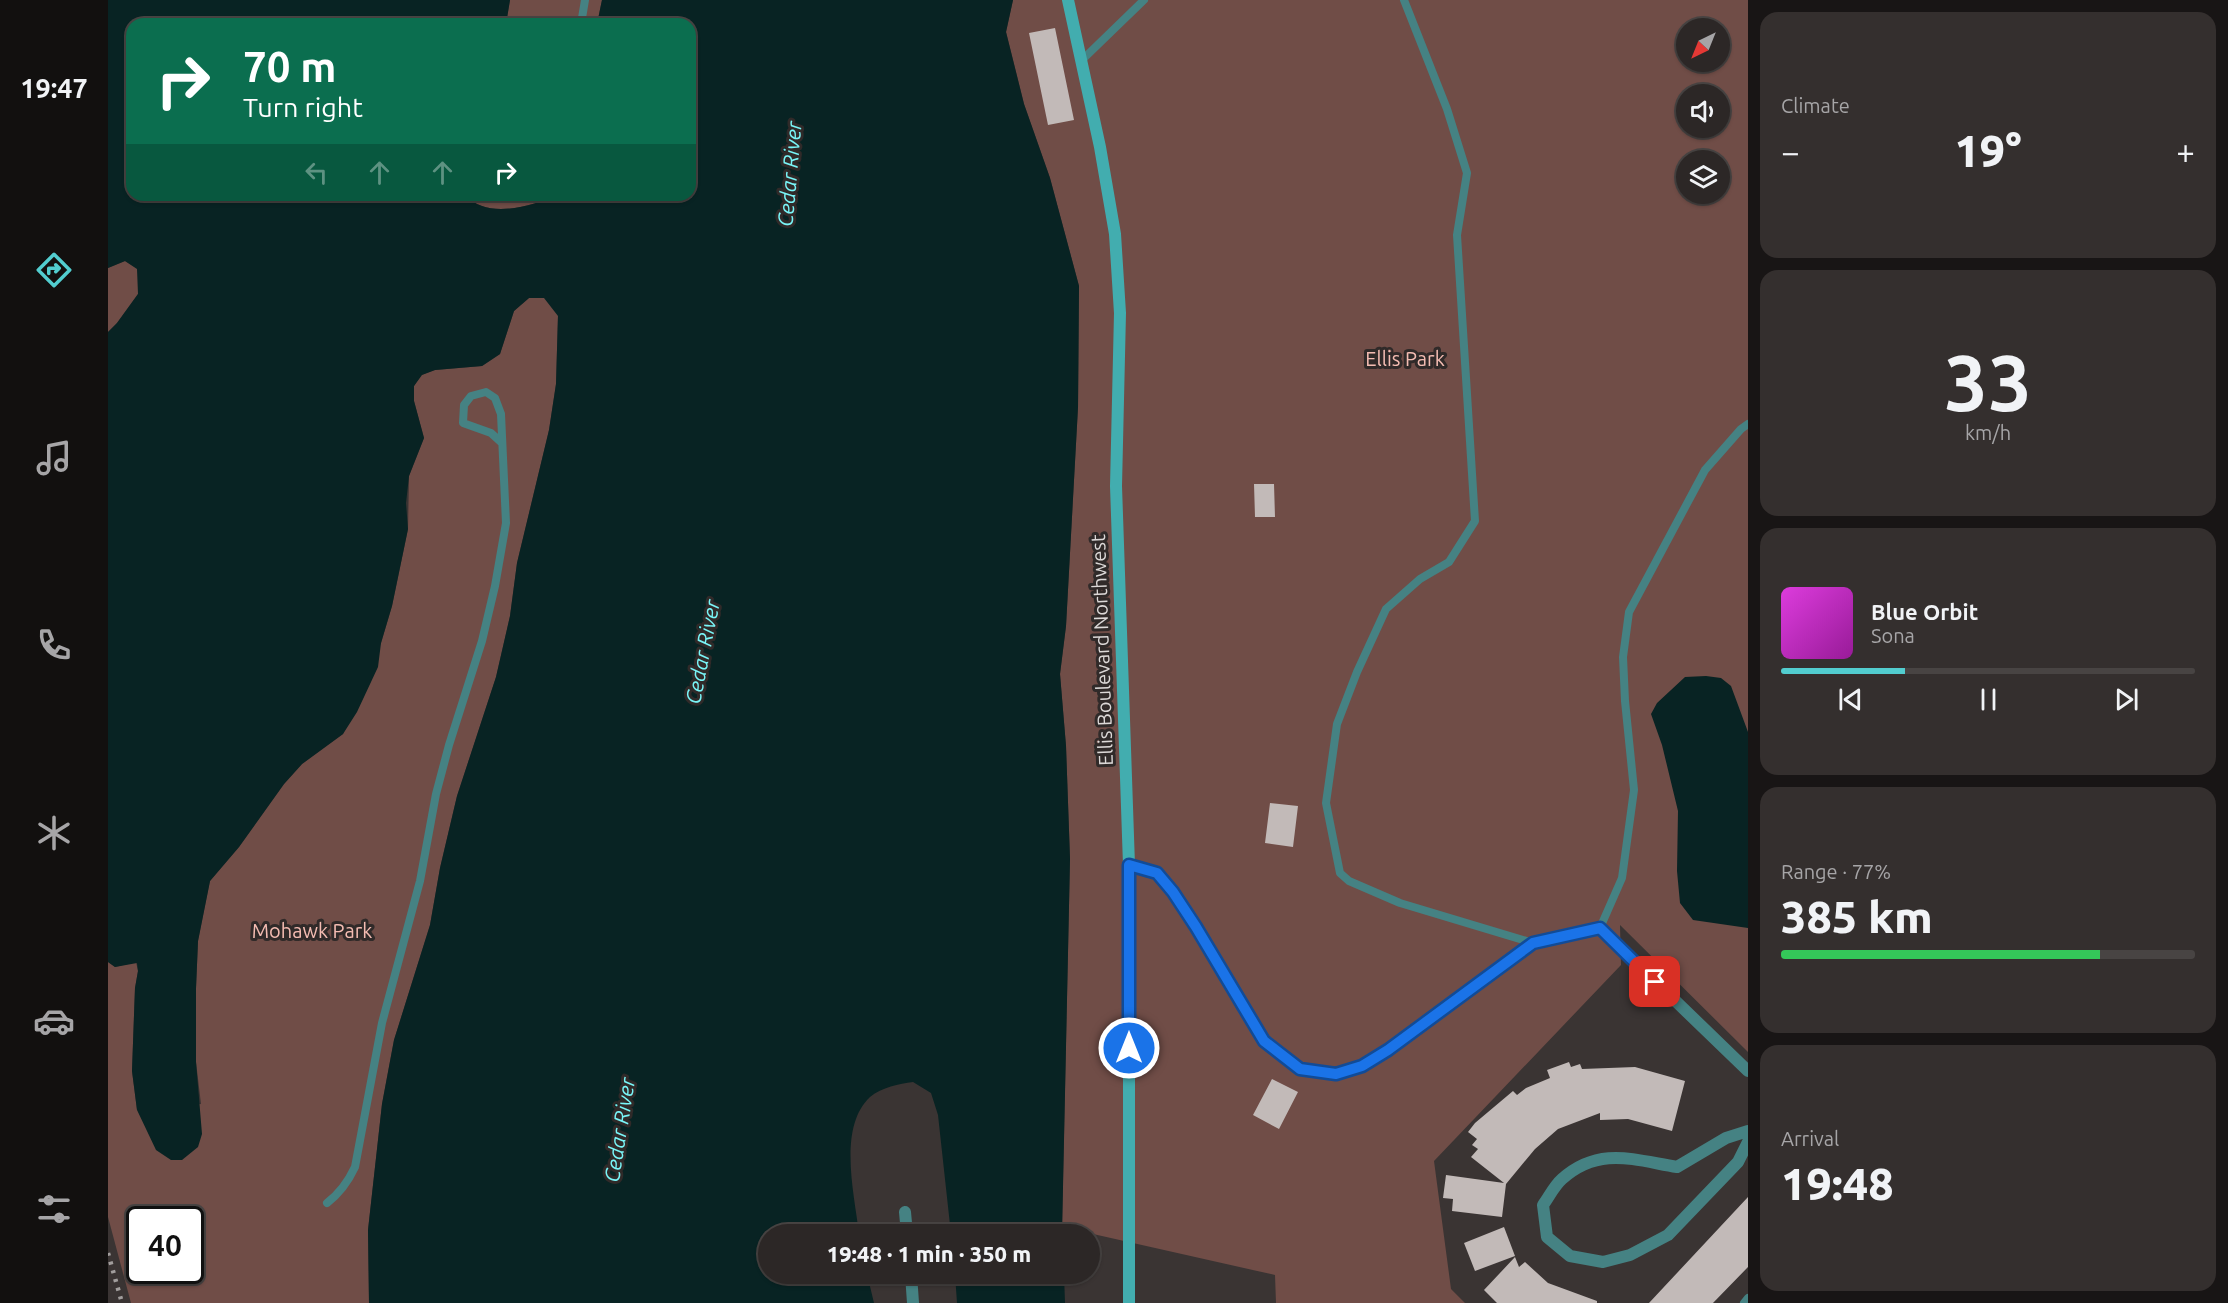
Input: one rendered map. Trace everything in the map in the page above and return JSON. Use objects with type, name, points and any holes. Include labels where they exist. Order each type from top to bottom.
[{"type":"street","name":"Ellis Boulevard Northwest","points":[[1068,0],[1100,147],[1115,234],[1120,313],[1116,486],[1129,865],[1129,1303]]},
{"type":"street","points":[[1600,928],[1748,1071]]},
{"type":"street","points":[[1748,1131],[1726,1138],[1677,1167],[1614,1156],[1587,1162],[1561,1179],[1543,1205],[1547,1237],[1570,1256],[1603,1262],[1630,1255],[1668,1235],[1738,1162],[1748,1142]]},
{"type":"street","points":[[905,1212],[906,1224]]},
{"type":"street","points":[[912,1284],[913,1303]]},
{"type":"lane","points":[[582,18],[585,0]]},
{"type":"lane","points":[[1081,61],[1144,0]]},
{"type":"lane","points":[[1404,0],[1447,109],[1467,173],[1457,235],[1475,521],[1449,562],[1420,579],[1386,609],[1357,672],[1337,724],[1326,803],[1340,873],[1349,881],[1400,903],[1533,943]]},
{"type":"lane","points":[[327,1203],[339,1194],[349,1181],[355,1167],[382,1023],[420,880],[436,794],[482,641],[495,586],[506,523],[501,414],[495,398],[486,392],[471,396],[464,405],[463,423],[491,433],[502,443]]},
{"type":"lane","points":[[1129,865],[1157,873],[1196,927],[1264,1041],[1300,1069],[1336,1074],[1362,1066],[1388,1050],[1533,943],[1600,928],[1622,878],[1634,790],[1624,701],[1623,657],[1629,612],[1705,470],[1748,424]]},
{"type":"lane","points":[[1744,1303],[1748,1298]]},
{"type":"green space","points":[[510,0],[602,0],[598,18],[507,18]]},
{"type":"green space","name":"Ellis Park","points":[[1013,0],[1748,0],[1748,1052],[1620,925],[1621,965],[1434,1161],[1451,1289],[1465,1303],[1276,1303],[1275,1275],[1100,1236],[1100,1224],[1062,1224],[1070,859],[1066,746],[1060,674],[1066,626],[1078,407],[1079,286],[1050,178],[1024,104],[1006,32]]},
{"type":"green space","points":[[473,201],[540,201],[497,209]]},
{"type":"green space","points":[[125,261],[138,269],[138,294],[108,332],[108,268]]},
{"type":"green space","name":"Mohawk Park","points":[[529,298],[546,298],[558,315],[556,384],[549,430],[517,563],[510,616],[496,677],[457,796],[440,868],[430,925],[394,1040],[382,1104],[368,1230],[369,1303],[131,1303],[108,1217],[108,962],[115,967],[136,962],[138,971],[135,988],[132,1071],[137,1110],[201,1104],[196,1062],[196,988],[198,941],[210,881],[302,764],[343,734],[381,643],[392,606],[408,529],[409,476],[424,438],[414,401],[414,386],[421,375],[435,370],[482,366],[500,354],[514,311]]},
{"type":"water","name":"Cedar River","points":[[108,0],[510,0],[507,18],[126,18],[126,201],[473,201],[485,207],[497,209],[540,201],[696,201],[696,18],[598,18],[602,0],[1013,0],[1006,32],[1024,104],[1050,178],[1079,286],[1078,407],[1066,626],[1060,674],[1066,746],[1070,859],[1062,1224],[950,1224],[938,1115],[931,1093],[913,1082],[885,1088],[870,1097],[860,1110],[851,1144],[852,1182],[858,1224],[758,1224],[758,1284],[869,1284],[874,1303],[369,1303],[368,1230],[382,1104],[394,1040],[430,925],[440,868],[457,796],[496,677],[510,616],[517,563],[549,430],[556,384],[558,316],[544,298],[529,298],[514,311],[500,354],[482,366],[435,370],[422,375],[414,386],[414,401],[424,438],[409,476],[406,503],[408,529],[392,606],[381,643],[378,667],[357,712],[343,734],[302,764],[210,881],[198,941],[196,988],[196,1062],[202,1134],[198,1147],[182,1160],[171,1160],[156,1150],[137,1110],[132,1071],[137,963],[115,967],[108,962],[108,332],[138,294],[137,269],[125,261],[108,268]]},
{"type":"water","points":[[1685,677],[1721,678],[1731,686],[1748,732],[1748,928],[1693,920],[1680,903],[1677,871],[1678,811],[1662,745],[1651,714],[1657,703]]},
{"type":"water","points":[[956,1284],[1064,1284],[1065,1303],[957,1303]]},
{"type":"building","points":[[1055,28],[1074,120],[1048,125],[1029,33]]},
{"type":"building","points":[[1254,484],[1274,484],[1275,517],[1255,517]]},
{"type":"building","points":[[1270,803],[1298,806],[1293,847],[1265,843]]},
{"type":"building","points":[[1569,1062],[1571,1067],[1580,1064],[1582,1069],[1635,1067],[1685,1081],[1672,1131],[1628,1119],[1600,1120],[1600,1113],[1558,1129],[1535,1149],[1506,1184],[1502,1217],[1452,1211],[1453,1199],[1443,1198],[1446,1175],[1504,1183],[1471,1157],[1478,1149],[1472,1145],[1477,1139],[1468,1132],[1475,1123],[1513,1091],[1517,1095],[1526,1088],[1550,1078],[1547,1070]]},
{"type":"building","points":[[1272,1079],[1298,1092],[1279,1129],[1253,1115]]},
{"type":"building","points":[[1748,1197],[1748,1267],[1713,1303],[1649,1303]]},
{"type":"building","points":[[1504,1227],[1515,1256],[1475,1271],[1464,1243]]},
{"type":"building","points":[[1515,1257],[1519,1267],[1525,1262],[1548,1283],[1597,1301],[1597,1303],[1497,1303],[1484,1290]]},
{"type":"railway","points":[[108,1253],[122,1303]]},
{"type":"route","points":[[1129,1048],[1129,865],[1157,873],[1173,892],[1264,1041],[1300,1069],[1336,1074],[1362,1066],[1388,1050],[1533,943],[1600,928],[1655,982]]}]
